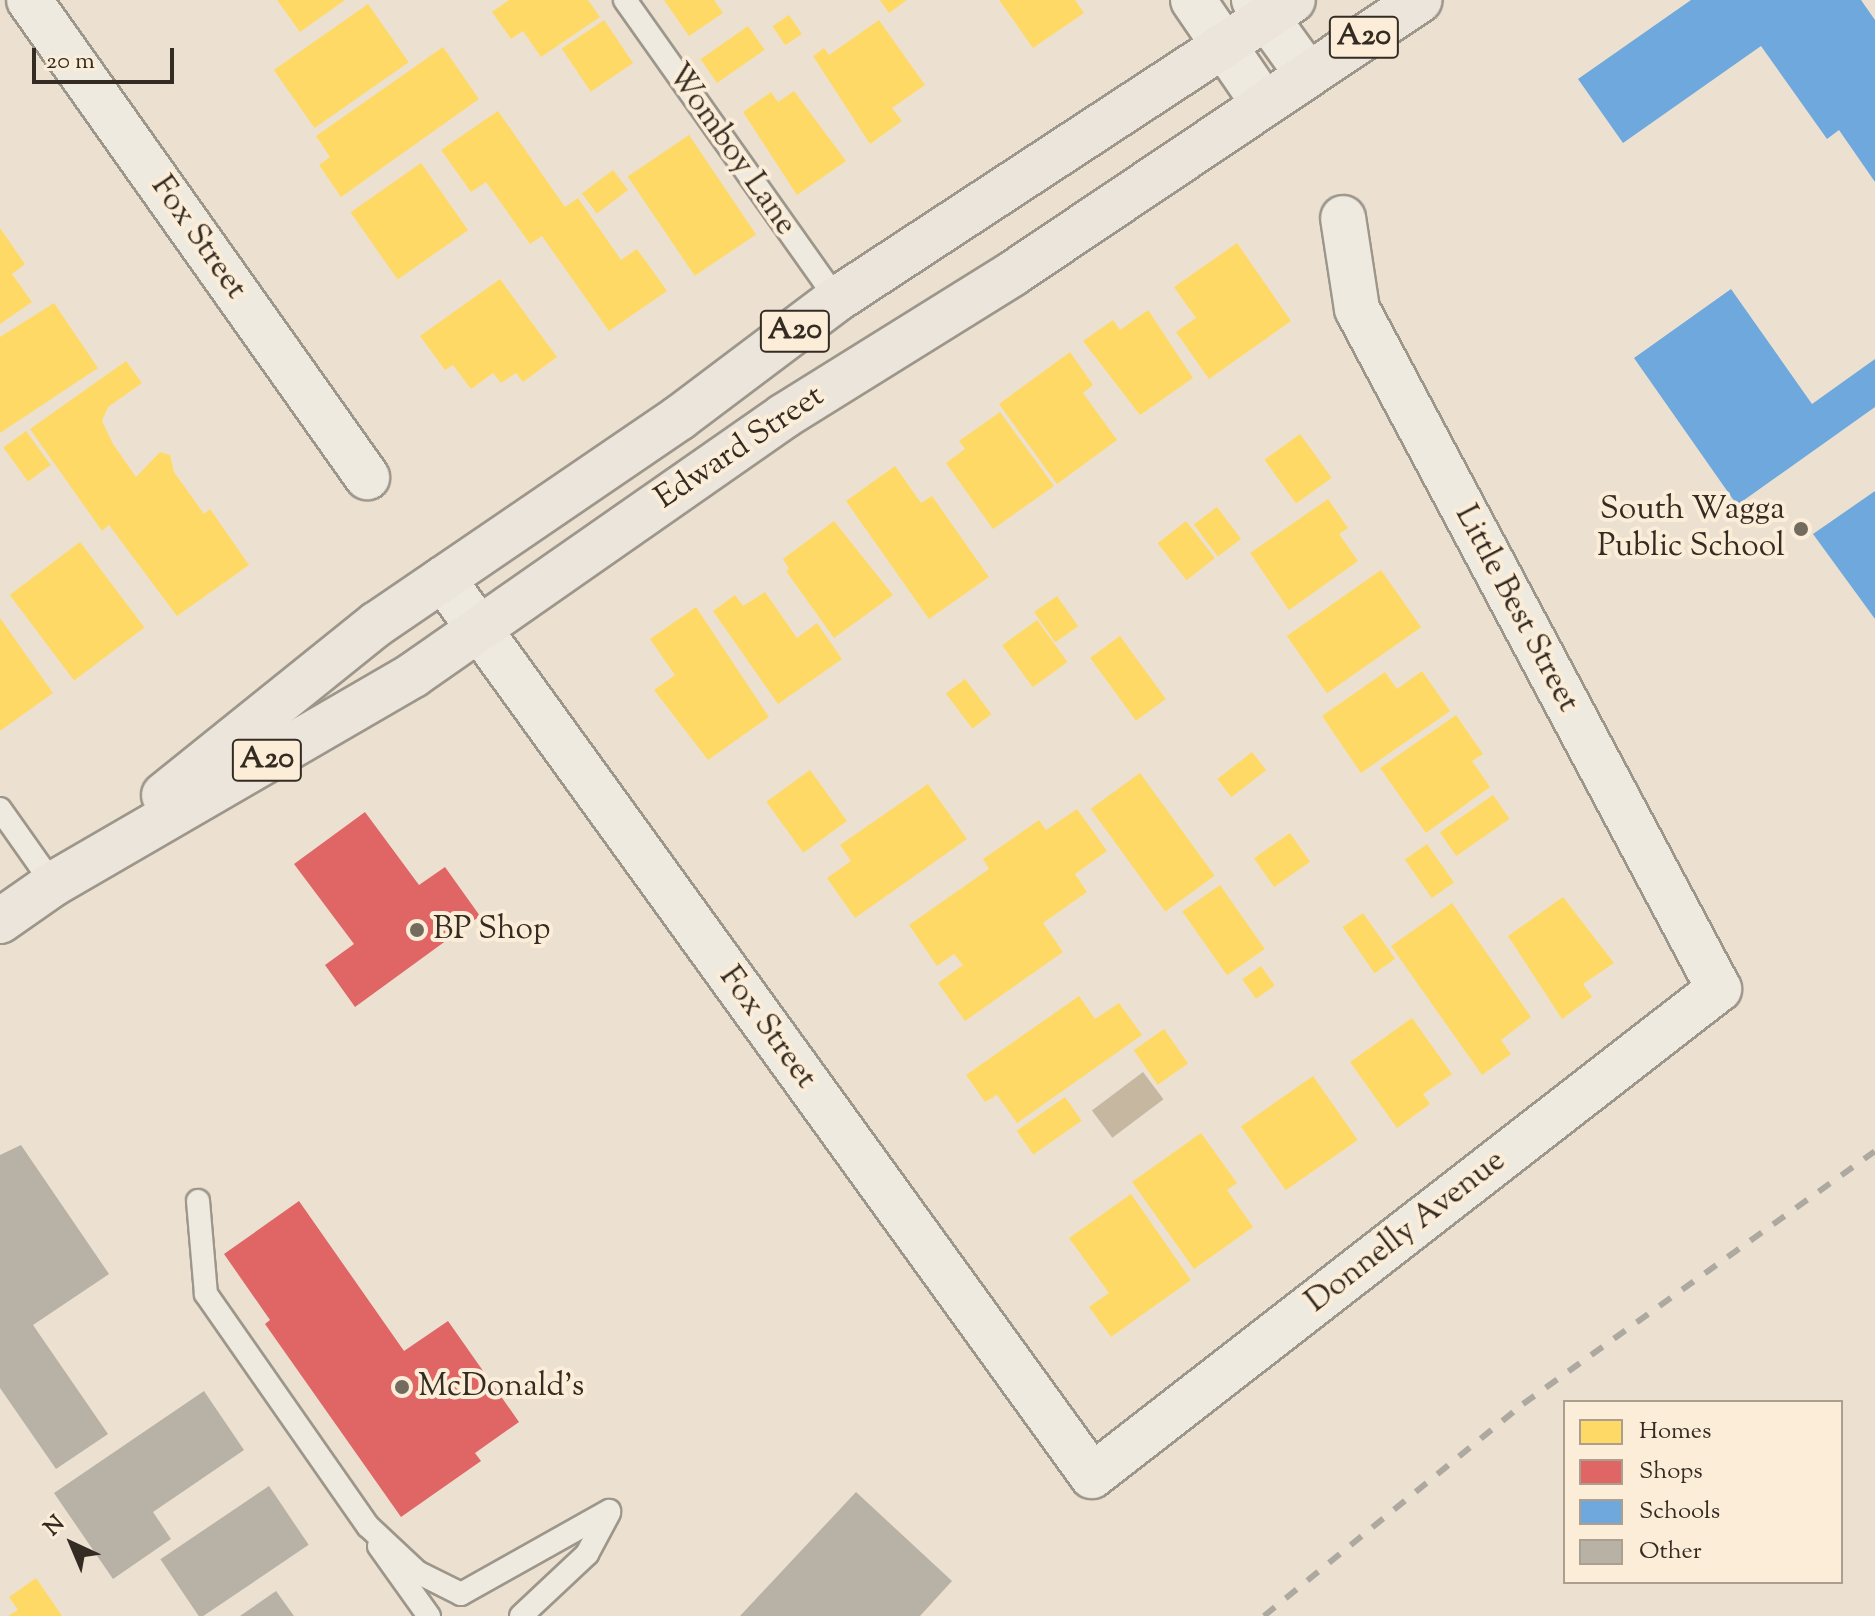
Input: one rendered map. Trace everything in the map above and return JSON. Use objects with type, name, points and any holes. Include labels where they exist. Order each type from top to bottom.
[{"type":"highway","name":"Edward Street","points":[[53,884],[413,675],[784,416],[1012,274],[1420,0]]},
{"type":"highway","name":"Edward Street","points":[[0,921],[53,884],[362,636],[679,418],[837,299],[1225,47],[1271,6]]},
{"type":"street","name":"Fox Street","points":[[29,0],[367,477]]},
{"type":"street","points":[[1193,0],[1264,104]]},
{"type":"street","points":[[1271,6],[1308,75]]},
{"type":"street","name":"Little Best Street","points":[[1343,218],[1357,309],[1719,989]]},
{"type":"street","name":"Fox Street","points":[[443,579],[1092,1476]]},
{"type":"street","name":"Donnelly Avenue","points":[[1092,1476],[1719,989]]},
{"type":"lane","name":"Womboy Lane","points":[[625,0],[837,299]]},
{"type":"lane","points":[[0,809],[53,884]]},
{"type":"lane","points":[[198,1201],[206,1294],[368,1526],[388,1562],[429,1616]]},
{"type":"lane","points":[[368,1526],[417,1572],[461,1594],[609,1511],[587,1554],[521,1616]]},
{"type":"shaded area","points":[[1143,1072],[1163,1099],[1112,1138],[1092,1111]]},
{"type":"building: Homes","points":[[277,0],[345,0],[300,32]]},
{"type":"building: Homes","points":[[509,0],[588,0],[600,17],[541,57],[523,31],[511,39],[492,12]]},
{"type":"building: Homes","points":[[664,0],[714,0],[723,13],[689,36]]},
{"type":"building: Homes","points":[[880,0],[907,0],[889,13]]},
{"type":"building: Homes","points":[[999,0],[1075,0],[1084,13],[1033,48]]},
{"type":"building: Homes","points":[[368,4],[409,62],[315,128],[274,70]]},
{"type":"building: Homes","points":[[789,15],[802,34],[785,45],[772,26]]},
{"type":"building: Homes","points":[[604,20],[633,63],[591,92],[562,49]]},
{"type":"building: Homes","points":[[879,20],[925,85],[892,108],[902,121],[870,144],[813,56],[824,48],[829,55]]},
{"type":"building: Homes","points":[[748,26],[765,50],[717,83],[700,59]]},
{"type":"building: Homes","points":[[443,47],[479,99],[341,197],[319,165],[330,157],[316,136]]},
{"type":"building: Homes","points":[[794,91],[846,161],[797,195],[743,112],[771,92],[778,102]]},
{"type":"building: Homes","points":[[498,111],[565,207],[578,198],[621,260],[637,249],[667,291],[609,331],[542,236],[530,244],[486,182],[471,192],[441,150]]},
{"type":"building: Homes","points":[[689,135],[756,234],[695,276],[628,176]]},
{"type":"building: Homes","points":[[421,163],[468,230],[398,279],[351,212]]},
{"type":"building: Homes","points":[[613,170],[628,190],[597,213],[582,193]]},
{"type":"building: Homes","points":[[0,228],[25,264],[12,274],[32,302],[0,324]]},
{"type":"building: Homes","points":[[1237,243],[1291,321],[1209,379],[1176,332],[1196,318],[1174,287]]},
{"type":"building: Homes","points":[[500,279],[557,357],[523,382],[516,373],[501,383],[493,373],[471,389],[453,365],[445,370],[420,336]]},
{"type":"building: Homes","points":[[54,303],[98,368],[0,433],[0,337]]},
{"type":"building: Homes","points":[[1148,310],[1193,378],[1140,415],[1083,341],[1113,320],[1120,330]]},
{"type":"building: Homes","points":[[1070,352],[1093,385],[1083,393],[1117,440],[1057,484],[999,404]]},
{"type":"building: Homes","points":[[126,361],[142,383],[108,407],[102,421],[113,444],[136,477],[160,452],[170,455],[174,472],[204,514],[210,509],[249,565],[177,616],[109,525],[102,531],[30,429]]},
{"type":"building: Homes","points":[[1000,412],[1054,486],[993,529],[946,463],[965,449],[959,441]]},
{"type":"building: Homes","points":[[26,431],[51,465],[28,481],[3,447]]},
{"type":"building: Homes","points":[[1300,434],[1332,478],[1296,504],[1264,460]]},
{"type":"building: Homes","points":[[895,466],[921,503],[932,496],[989,577],[929,619],[846,501]]},
{"type":"building: Homes","points":[[1328,499],[1348,528],[1339,534],[1358,561],[1289,610],[1250,553]]},
{"type":"building: Homes","points":[[1217,507],[1241,539],[1218,556],[1194,524]]},
{"type":"building: Homes","points":[[834,521],[893,595],[834,638],[786,571],[789,569],[783,559]]},
{"type":"building: Homes","points":[[1186,521],[1215,558],[1187,580],[1158,543]]},
{"type":"building: Homes","points":[[80,542],[144,627],[74,680],[10,595]]},
{"type":"building: Homes","points":[[1381,570],[1421,627],[1327,693],[1287,636]]},
{"type":"building: Homes","points":[[765,592],[797,638],[817,623],[842,659],[778,704],[713,611],[735,595],[743,606]]},
{"type":"building: Homes","points":[[1057,596],[1078,626],[1055,642],[1034,612]]},
{"type":"building: Homes","points":[[696,607],[769,717],[708,760],[654,690],[675,675],[650,639]]},
{"type":"building: Homes","points":[[0,618],[53,693],[0,731]]},
{"type":"building: Homes","points":[[1037,620],[1068,662],[1033,687],[1002,645]]},
{"type":"building: Homes","points":[[1120,636],[1166,699],[1136,721],[1090,658]]},
{"type":"building: Homes","points":[[1422,671],[1450,711],[1361,773],[1322,716],[1385,672],[1397,689]]},
{"type":"building: Homes","points":[[965,679],[991,714],[972,729],[946,693]]},
{"type":"building: Homes","points":[[1456,715],[1483,754],[1472,761],[1490,787],[1426,833],[1380,768]]},
{"type":"building: Homes","points":[[1252,752],[1266,770],[1231,797],[1217,779]]},
{"type":"building: Homes","points":[[810,770],[847,821],[803,853],[766,802]]},
{"type":"building: Homes","points":[[1140,773],[1215,876],[1165,912],[1091,809]]},
{"type":"building: Homes","points":[[928,784],[967,839],[855,918],[827,878],[851,861],[840,845]]},
{"type":"building: Homes","points":[[1493,795],[1510,819],[1456,856],[1440,832]]},
{"type":"building: Homes","points":[[1077,809],[1107,851],[1075,874],[1087,892],[1043,923],[1063,952],[965,1021],[938,983],[963,965],[954,954],[937,966],[909,925],[989,869],[983,859],[1039,820],[1046,830]]},
{"type":"building: Homes","points":[[1290,833],[1310,862],[1274,887],[1254,858]]},
{"type":"building: Homes","points":[[1427,844],[1454,883],[1432,898],[1405,859]]},
{"type":"building: Homes","points":[[1220,885],[1265,949],[1227,975],[1182,911]]},
{"type":"building: Homes","points":[[1563,897],[1614,963],[1583,984],[1592,997],[1562,1019],[1508,936]]},
{"type":"building: Homes","points":[[1452,903],[1531,1017],[1501,1040],[1511,1054],[1482,1075],[1391,946]]},
{"type":"building: Homes","points":[[1363,913],[1395,959],[1375,973],[1343,927]]},
{"type":"building: Homes","points":[[1261,966],[1275,986],[1256,999],[1242,979]]},
{"type":"building: Homes","points":[[1079,996],[1095,1019],[1119,1003],[1142,1035],[1017,1123],[997,1095],[985,1102],[966,1075]]},
{"type":"building: Homes","points":[[1412,1018],[1452,1074],[1423,1094],[1430,1104],[1397,1128],[1350,1062]]},
{"type":"building: Homes","points":[[1164,1029],[1188,1063],[1158,1085],[1134,1050]]},
{"type":"building: Homes","points":[[1313,1076],[1358,1140],[1286,1190],[1241,1126]]},
{"type":"building: Homes","points":[[1065,1097],[1082,1121],[1033,1155],[1017,1131]]},
{"type":"building: Homes","points":[[1201,1133],[1237,1183],[1227,1190],[1253,1227],[1194,1269],[1132,1182]]},
{"type":"building: Homes","points":[[1131,1194],[1191,1280],[1111,1337],[1089,1307],[1109,1293],[1069,1238]]},
{"type":"building: Homes","points":[[36,1578],[62,1616],[8,1616],[18,1610],[9,1597]]},
{"type":"building: Shops","points":[[365,812],[419,885],[445,867],[480,916],[355,1007],[325,965],[354,944],[294,864]]},
{"type":"building: Shops","name":"McDonald's","points":[[299,1201],[404,1351],[448,1321],[519,1422],[475,1453],[481,1461],[401,1517],[265,1324],[270,1320],[224,1254]]},
{"type":"building: Schools","points":[[1691,0],[1861,0],[1875,20],[1875,182],[1839,130],[1827,139],[1761,46],[1623,143],[1578,79]]},
{"type":"building: Schools","points":[[1731,289],[1812,404],[1875,359],[1875,407],[1737,505],[1634,358]]},
{"type":"building: Schools","points":[[1875,491],[1875,619],[1813,534]]},
{"type":"building: Other","points":[[21,1145],[109,1274],[33,1325],[108,1434],[56,1469],[0,1388],[0,1155]]},
{"type":"building: Other","points":[[204,1391],[244,1450],[153,1512],[171,1539],[113,1579],[54,1493]]},
{"type":"building: Other","points":[[269,1486],[309,1545],[203,1616],[199,1616],[160,1559]]},
{"type":"building: Other","points":[[856,1492],[952,1581],[920,1616],[740,1616]]},
{"type":"building: Other","points":[[276,1591],[294,1616],[240,1616]]},
{"type":"railway","points":[[1264,1616],[1523,1404],[1875,1151]]},
{"type":"place","name":"South Wagga Public School","points":[[1801,529]]},
{"type":"place","name":"BP Shop","points":[[417,930]]},
{"type":"place","name":"McDonald's","points":[[402,1387]]}]
